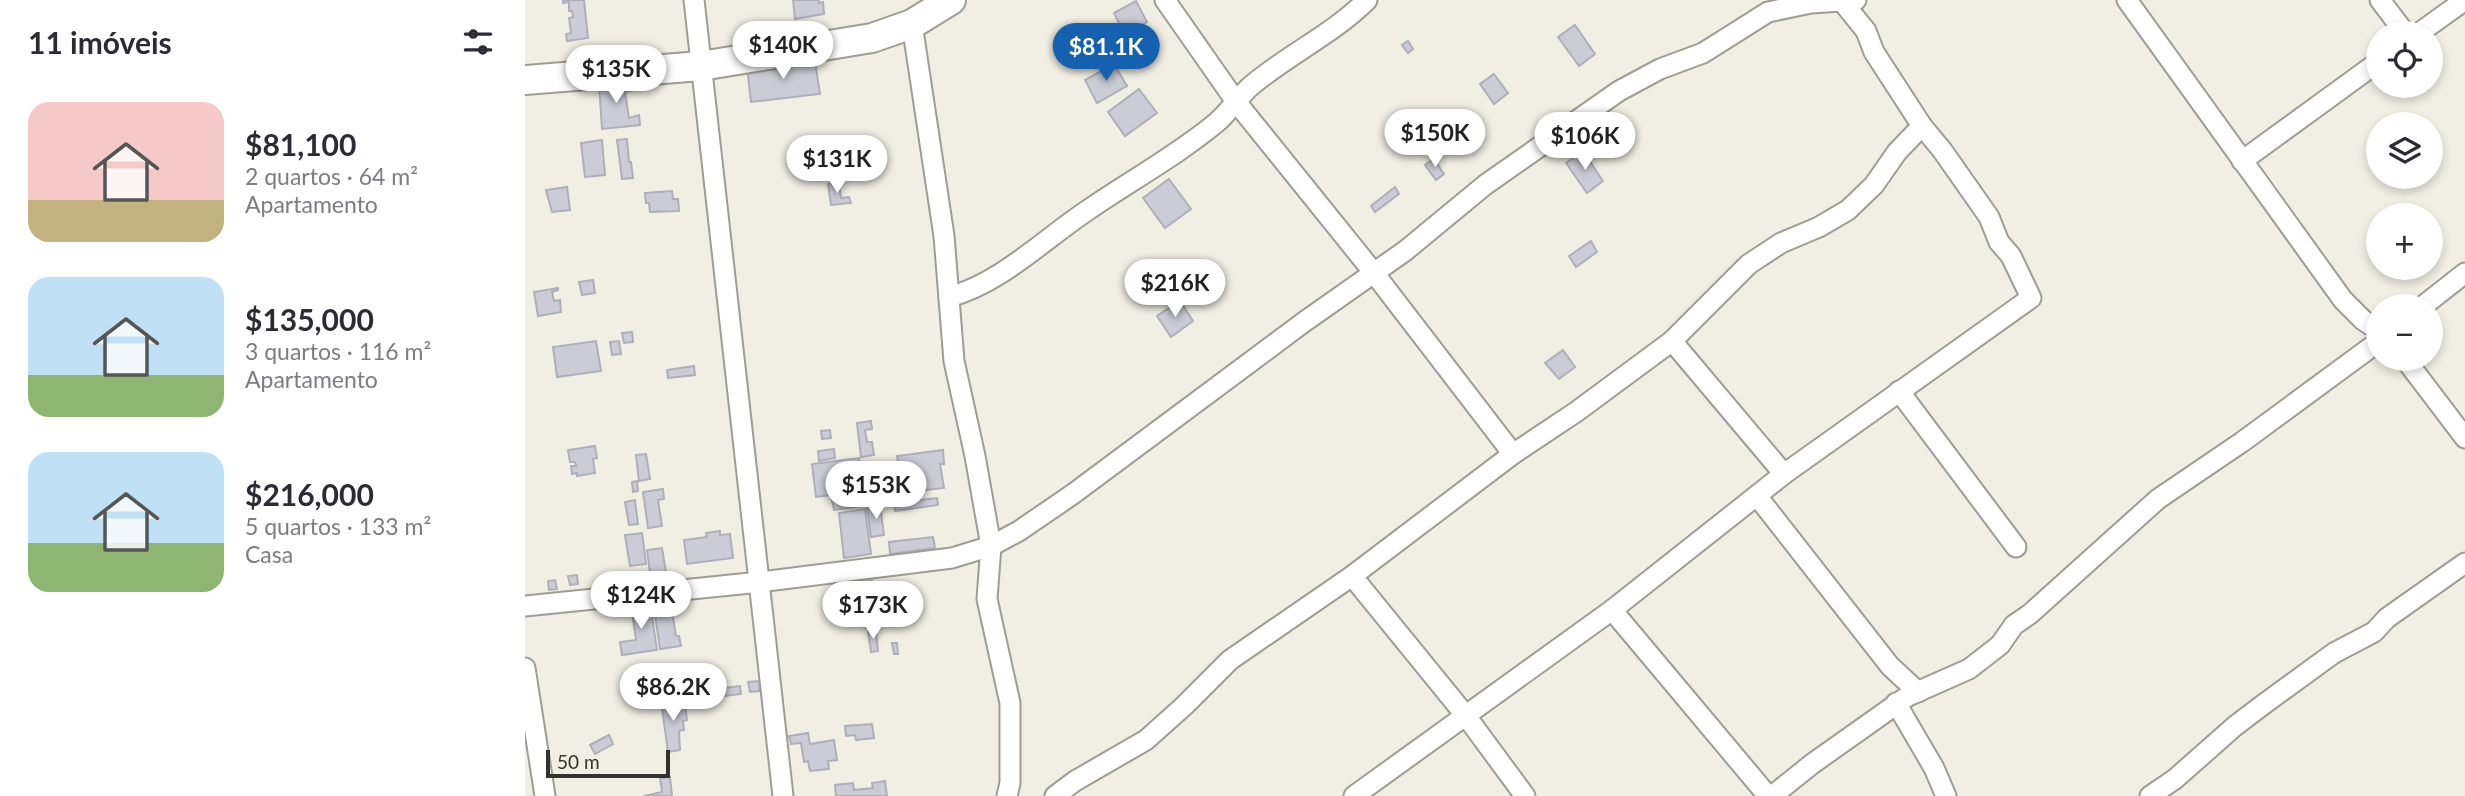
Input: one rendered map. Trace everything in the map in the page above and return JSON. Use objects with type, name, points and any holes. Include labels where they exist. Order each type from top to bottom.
[{"type":"street","points":[[694,0],[783,796]]},
{"type":"street","points":[[1165,0],[1237,103],[1374,273],[1513,454]]},
{"type":"street","points":[[949,297],[969,292],[988,281],[1062,227],[1197,137],[1237,103],[1249,87],[1344,21],[1367,0]]},
{"type":"street","points":[[2127,0],[2343,300],[2366,322]]},
{"type":"street","points":[[2380,0],[2396,21]]},
{"type":"street","points":[[2436,21],[2465,0]]},
{"type":"street","points":[[525,606],[759,582],[952,558],[991,546],[1019,531],[1073,494],[1304,322],[1405,251],[1485,186],[1638,79],[1703,53],[1768,12],[1811,3],[1847,1],[1866,31],[1874,52],[1922,126],[1989,218],[2031,298],[1783,474],[1612,610],[1354,796]]},
{"type":"street","points":[[525,80],[701,66],[872,38],[929,9],[954,361],[991,546],[987,599],[1010,703],[1010,783],[1007,796]]},
{"type":"street","points":[[2242,162],[2366,71]]},
{"type":"street","points":[[1055,796],[1075,781],[1146,740],[1230,660],[1352,576],[1513,454],[1576,412],[1672,341],[1749,264],[1781,243],[1819,227],[1848,210],[1874,186],[1897,152],[1922,126]]},
{"type":"street","points":[[2438,294],[2465,273]]},
{"type":"street","points":[[1672,341],[1783,474]]},
{"type":"street","points":[[1612,610],[1770,796],[1896,704],[1969,669],[2000,645],[2014,625],[2030,614],[2158,499],[2242,442],[2366,351]]},
{"type":"street","points":[[2414,371],[2465,438]]},
{"type":"street","points":[[1899,391],[2015,547]]},
{"type":"street","points":[[1757,496],[1890,666],[1918,692]]},
{"type":"street","points":[[2150,796],[2175,779],[2264,704],[2334,653],[2374,632],[2387,618],[2465,563]]},
{"type":"street","points":[[1352,576],[1466,716],[1525,796]]},
{"type":"street","points":[[525,668],[545,796]]},
{"type":"street","points":[[1896,704],[1934,768],[1946,796]]},
{"type":"building","points":[[563,0],[584,0],[588,38],[567,41],[566,34],[571,33],[569,18],[573,17],[572,11],[569,11],[569,2],[563,3]]},
{"type":"building","points":[[793,0],[819,0],[819,3],[823,2],[824,14],[795,19]]},
{"type":"building","points":[[1136,1],[1147,22],[1124,34],[1114,13]]},
{"type":"building","points":[[1575,25],[1595,54],[1579,66],[1558,37]]},
{"type":"building","points":[[1408,41],[1413,49],[1408,53],[1402,45]]},
{"type":"building","points":[[815,61],[820,94],[751,102],[747,67]]},
{"type":"building","points":[[1114,64],[1127,86],[1097,103],[1085,80]]},
{"type":"building","points":[[1494,74],[1508,93],[1494,104],[1480,84]]},
{"type":"building","points":[[635,79],[635,90],[625,92],[629,118],[639,115],[640,125],[602,129],[599,84]]},
{"type":"building","points":[[1139,89],[1157,113],[1125,136],[1108,112]]},
{"type":"building","points":[[1406,118],[1418,137],[1410,142],[1398,124]]},
{"type":"building","points":[[627,139],[633,178],[622,179],[617,140]]},
{"type":"building","points":[[602,140],[605,175],[585,177],[581,143]]},
{"type":"building","points":[[1583,151],[1603,181],[1587,193],[1566,163]]},
{"type":"building","points":[[1434,159],[1444,174],[1436,180],[1425,165]]},
{"type":"building","points":[[1169,179],[1191,209],[1165,228],[1143,198]]},
{"type":"building","points":[[839,182],[841,198],[849,197],[851,203],[831,205],[828,184]]},
{"type":"building","points":[[567,187],[570,210],[552,212],[546,190]]},
{"type":"building","points":[[1395,187],[1399,194],[1375,212],[1371,206]]},
{"type":"building","points":[[672,191],[673,199],[678,199],[679,211],[650,212],[645,193]]},
{"type":"building","points":[[1591,241],[1597,252],[1576,267],[1569,256]]},
{"type":"building","points":[[1159,273],[1166,282],[1151,293],[1144,284]]},
{"type":"building","points":[[593,280],[595,293],[582,295],[579,282]]},
{"type":"building","points":[[558,288],[552,292],[554,301],[560,300],[561,312],[538,316],[534,292]]},
{"type":"building","points":[[1180,301],[1193,321],[1171,337],[1157,316]]},
{"type":"building","points":[[632,332],[633,342],[624,343],[622,333]]},
{"type":"building","points":[[596,341],[601,371],[557,377],[553,347]]},
{"type":"building","points":[[619,341],[621,354],[612,355],[610,342]]},
{"type":"building","points":[[1563,350],[1575,367],[1559,379],[1545,363]]},
{"type":"building","points":[[694,366],[695,375],[668,378],[667,370]]},
{"type":"building","points":[[871,421],[872,429],[865,430],[867,442],[872,442],[874,455],[861,457],[857,423]]},
{"type":"building","points":[[830,430],[831,438],[822,439],[821,431]]},
{"type":"building","points":[[595,446],[595,473],[577,476],[577,473],[572,474],[571,466],[576,466],[575,462],[570,462],[568,450]]},
{"type":"building","points":[[834,449],[835,458],[819,461],[818,451]]},
{"type":"building","points":[[943,450],[944,464],[940,464],[944,488],[918,491],[917,486],[903,488],[897,456]]},
{"type":"building","points":[[646,454],[650,479],[639,481],[636,455]]},
{"type":"building","points":[[859,458],[865,506],[834,510],[831,495],[816,497],[812,464]]},
{"type":"building","points":[[637,481],[638,491],[633,492],[632,482]]},
{"type":"building","points":[[663,489],[664,499],[658,500],[662,526],[648,528],[643,492]]},
{"type":"building","points":[[937,498],[938,505],[895,511],[894,503]]},
{"type":"building","points":[[635,500],[638,524],[629,525],[625,502]]},
{"type":"building","points":[[880,505],[884,535],[871,537],[867,507]]},
{"type":"building","points":[[865,509],[871,554],[844,558],[839,513]]},
{"type":"building","points":[[720,531],[720,535],[730,534],[733,558],[687,564],[684,540],[707,537],[706,533]]},
{"type":"building","points":[[642,533],[646,564],[630,566],[625,535]]},
{"type":"building","points":[[933,537],[935,548],[890,554],[889,542]]},
{"type":"building","points":[[662,548],[667,578],[651,580],[647,550]]},
{"type":"building","points":[[577,575],[578,584],[570,585],[568,576]]},
{"type":"building","points":[[555,580],[557,589],[549,590],[548,581]]},
{"type":"building","points":[[872,581],[877,627],[866,628],[866,624],[861,625],[857,583]]},
{"type":"building","points":[[650,602],[657,650],[622,655],[620,642],[636,640],[631,605]]},
{"type":"building","points":[[672,612],[676,636],[679,636],[681,646],[660,649],[655,614]]},
{"type":"building","points":[[876,630],[878,651],[871,652],[868,631]]},
{"type":"building","points":[[892,643],[897,643],[898,654],[894,654]]},
{"type":"building","points":[[709,680],[710,690],[695,692],[694,683]]},
{"type":"building","points":[[759,681],[760,691],[750,692],[748,682]]},
{"type":"building","points":[[740,686],[741,694],[725,696],[724,688]]},
{"type":"building","points":[[679,699],[680,706],[685,705],[687,720],[683,721],[684,730],[679,731],[680,750],[668,752],[661,701]]},
{"type":"building","points":[[872,724],[874,738],[856,740],[855,735],[846,736],[845,726]]},
{"type":"building","points":[[808,733],[810,744],[834,740],[837,760],[828,761],[829,769],[810,771],[808,761],[804,762],[801,743],[791,744],[789,736]]},
{"type":"building","points":[[609,735],[613,744],[595,754],[590,745]]},
{"type":"building","points":[[670,777],[672,796],[644,796],[662,792],[660,778]]},
{"type":"building","points":[[885,781],[887,796],[836,796],[835,785],[853,783],[854,790],[873,788],[872,783]]}]
